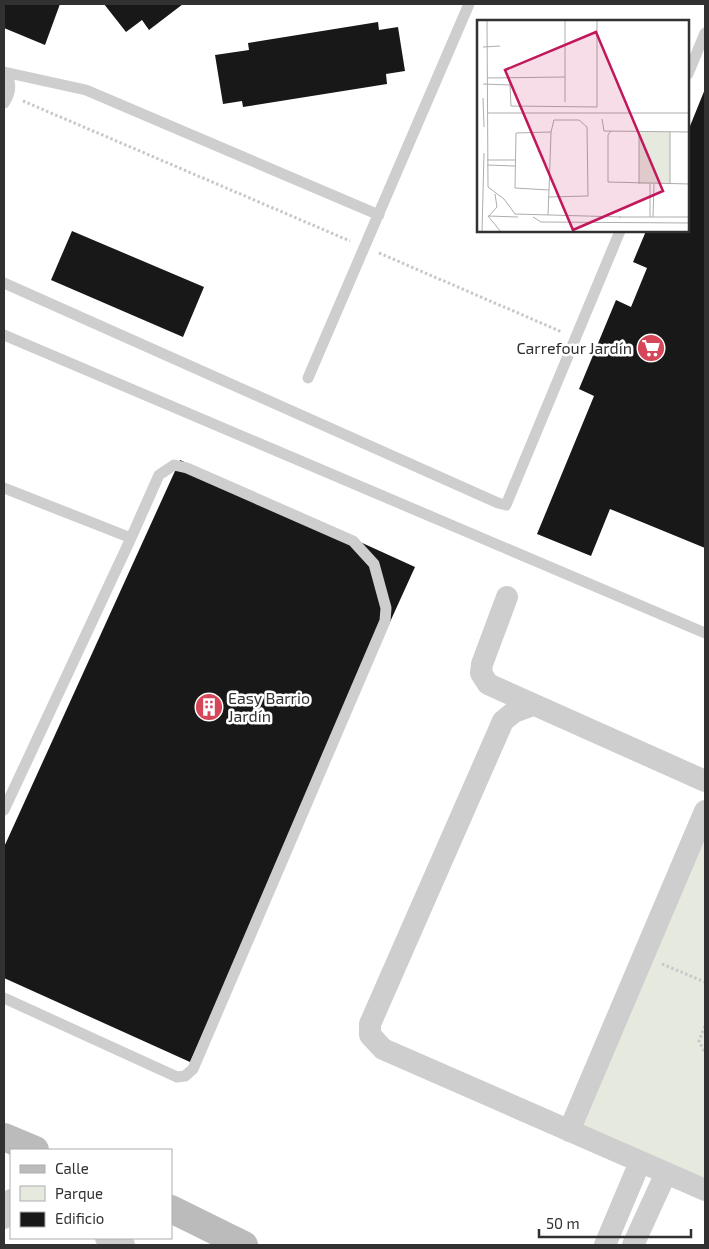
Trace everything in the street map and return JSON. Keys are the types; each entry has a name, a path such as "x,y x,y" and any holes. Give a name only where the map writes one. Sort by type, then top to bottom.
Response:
{"main road":[{"path":"4,1137 33,1149"},
{"path":"172,1210 244,1245"},
{"path":"172,1230 211,1245"}],"street":[{"path":"507,597 482,664 481,673 488,684 705,781"},
{"path":"533,705 514,712 503,721 370,1024 370,1035 383,1049 705,1190"},
{"path":"569,1131 705,810"},
{"path":"605,1245 640,1162"},
{"path":"634,1245 666,1173"},
{"path":"4,1218 10,1201"},
{"path":"109,1239 124,1245"}],"lane":[{"path":"308,378 469,4"},
{"path":"689,72 705,33"},
{"path":"5,73 86,90 379,215"},
{"path":"5,73 10,88 6,99"},
{"path":"4,283 506,505 620,232"},
{"path":"4,335 705,632"},
{"path":"4,810 159,475 174,465 187,468 352,541 374,564 386,608 385,621 193,1069 184,1076 177,1077 4,998"},
{"path":"4,488 131,538"}],"path":[{"path":"6,99 365,247 575,337"},
{"path":"643,956 705,982"},
{"path":"705,1026 699,1042 705,1053"}],"green space":[{"path":"705,811 705,1190 569,1131"}],"building":[{"path":"4,4 60,4 45,45 4,28"},
{"path":"104,4 183,4 149,30 142,20 126,32"},
{"path":"378,22 379,30 398,27 405,71 386,74 387,84 243,107 242,101 223,104 215,55 249,50 248,43"},
{"name":"Carrefour Jardín","path":"705,89 705,548 610,509 591,556 537,534 594,396 579,389 616,300 631,307 647,268 633,262 646,232 689,232 689,129"},
{"path":"72,231 204,287 183,337 51,280"},
{"name":"Easy Barrio Jardín","path":"180,460 415,567 190,1062 4,978 4,847"}],"place":[{"name":"Carrefour Jardín","path":"651,348"},
{"name":"Easy Barrio Jardín","path":"209,707"}]}
